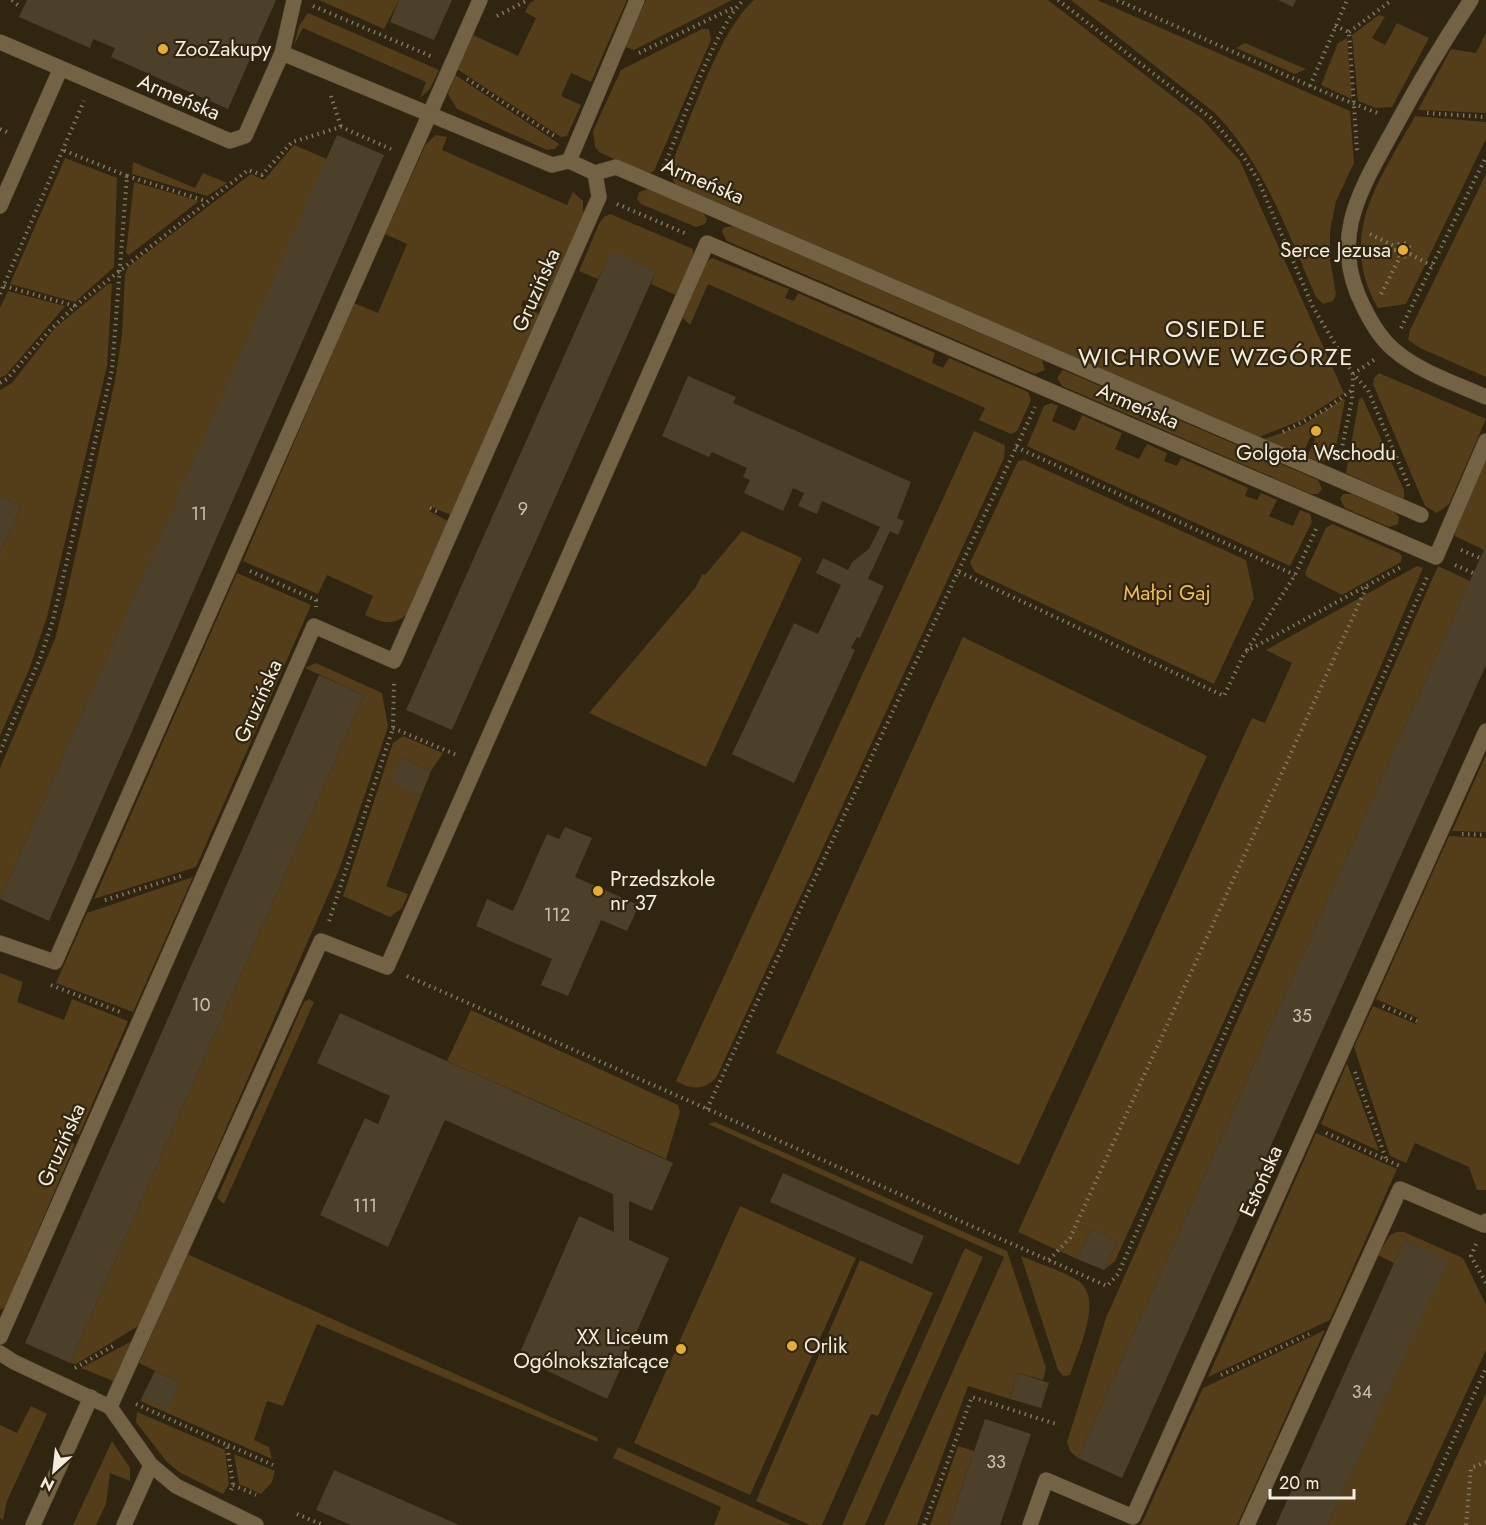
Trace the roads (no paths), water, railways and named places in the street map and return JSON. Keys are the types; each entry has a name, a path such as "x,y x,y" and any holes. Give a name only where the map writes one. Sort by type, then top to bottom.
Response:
{"street":[{"name":"Armeńska","path":"0,42 60,70 230,141 245,136 282,53 294,0"},
{"path":"0,943 55,962 480,0"},
{"path":"282,53 552,165 572,155 637,0"},
{"path":"1471,0 1434,55 1360,190 1350,224 1347,248 1351,279 1370,318 1391,348 1410,362 1486,397"},
{"path":"0,206 60,70"},
{"path":"572,155 595,173"},
{"name":"Armeńska","path":"595,173 616,167 1420,515"},
{"name":"Gruzińska","path":"0,1337 314,626 394,661 600,197 595,173"},
{"name":"Armeńska","path":"110,1407 321,941 387,967 707,243 1436,556 1486,441"},
{"name":"Estońska","path":"1030,1525 1046,1480 1133,1517 1486,731"},
{"path":"1247,1525 1400,1189 1485,1223"},
{"path":"0,1353 14,1362 110,1407 151,1465 176,1486 256,1525"},
{"path":"33,1525 91,1397"},
{"path":"124,1525 151,1465"}],"place":[{"name":"ZooZakupy","path":"163,49"},
{"name":"Serce Jezusa","path":"1403,250"},
{"name":"Golgota Wschodu","path":"1316,431"},
{"name":"Przedszkole nr 37","path":"598,891"},
{"name":"Orlik","path":"792,1346"},
{"name":"XX Liceum Ogólnokształcące","path":"681,1349"}],"district":[{"name":"OSIEDLE WICHROWE WZGÓRZE","path":"1216,343"}],"park label":[{"name":"Małpi Gaj","path":"1167,593"}]}
